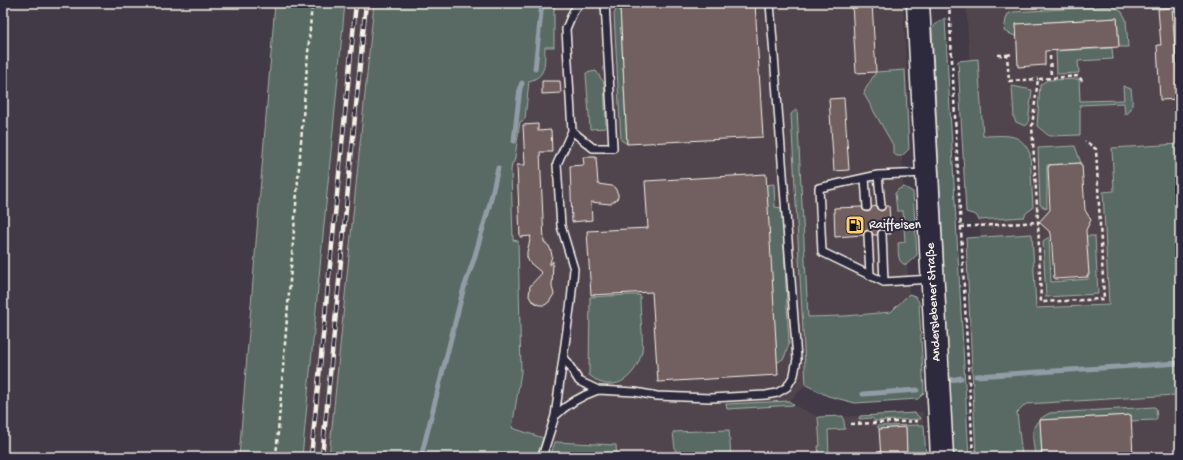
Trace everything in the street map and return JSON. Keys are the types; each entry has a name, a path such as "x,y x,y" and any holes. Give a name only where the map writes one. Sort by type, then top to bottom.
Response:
{"main road":[{"name":"Anderslebener Straße","path":"918,3 942,457"}],"lane":[{"path":"542,457 555,416 564,357 574,269 561,226 557,164 572,131 566,29 573,12 580,3"},
{"path":"572,131 593,148 613,148 605,3"},
{"path":"564,357 579,381 598,390 635,392 657,396 711,398 766,395 777,393 787,387 794,375 797,359 770,3"},
{"path":"927,173 878,175 818,188 822,252 884,282 933,279"},
{"path":"878,175 881,206"},
{"path":"865,178 867,207"},
{"path":"882,234 884,282"},
{"path":"868,235 870,275"},
{"path":"555,416 564,407 577,398 598,390"}],"path":[{"path":"276,457 312,3"},
{"path":"949,3 973,457"},
{"path":"1007,54 1009,81 1079,76 1082,81"},
{"path":"998,55 1012,54"},
{"path":"1050,56 1051,77"},
{"path":"1038,79 1032,126 1038,222 1040,302 1104,299 1096,149 1085,141"},
{"path":"960,227 1038,222"},
{"path":"851,424 927,421"}],"shaded area":[{"path":"345,3 374,3 329,457 302,457"},
{"path":"554,3 903,3 910,141 909,149 902,156 909,294 891,312 845,316 802,317 806,385 789,401 818,417 923,412 926,457 731,457 729,430 673,432 676,457 617,457 616,445 555,442 512,428 521,372 517,241 513,240 511,170 515,157 520,122 525,119 529,81 544,71 545,47 554,47"},
{"path":"966,3 1180,3 1180,311 986,324"},
{"path":"1180,378 1180,457 976,457 973,388"}],"green space":[{"path":"275,3 345,3 302,457 239,457"},
{"path":"374,3 554,3 554,47 545,47 544,68 539,76 529,81 525,119 520,122 515,157 511,170 513,240 518,241 521,372 512,428 543,438 537,457 329,457"},
{"path":"1152,3 1180,3 1180,99 1172,8 1144,8"},
{"path":"1113,6 1122,12 1126,19 1128,47 1119,47 1117,18 1016,24 1017,37 1004,31 1008,14 1013,12"},
{"path":"620,7 627,144 621,140 614,14 617,8"},
{"path":"945,18 969,457 953,457 932,29 936,24"},
{"path":"1112,48 1113,59 1078,61 1079,73 1057,74 1056,51"},
{"path":"978,59 983,136 1011,136 1017,138 1022,141 1030,154 1033,208 1026,213 1024,217 979,220 976,215 966,212 958,61"},
{"path":"905,70 909,149 902,156 897,156 893,153 893,145 864,94 876,72"},
{"path":"596,71 604,83 606,128 590,129 586,73"},
{"path":"1079,79 1080,101 1124,100 1123,86 1131,89 1132,107 1125,115 1124,103 1080,105 1080,135 1049,136 1037,126 1040,85 1047,80"},
{"path":"1012,86 1032,90 1028,124 1025,126 1016,122 1014,118"},
{"path":"797,109 808,317 845,316 891,312 909,294 915,296 919,302 924,393 918,399 855,403 828,396 806,385 791,114"},
{"path":"1180,144 1180,400 1175,395 1026,404 1017,413 1022,457 976,457 966,238 1032,234 1036,308 1109,305 1103,192 1114,191 1112,148"},
{"path":"1075,146 1081,163 1047,165 1047,209 1040,205 1038,148"},
{"path":"774,184 775,207 782,208 789,344 784,358 777,363 766,185"},
{"path":"904,187 913,192 917,255 906,265 899,259 898,243 905,242 903,211 897,211 895,193"},
{"path":"1086,236 1095,236 1098,294 1046,297 1043,241 1049,237 1051,282 1088,279"},
{"path":"640,295 642,351 640,358 633,372 622,381 615,384 599,382 589,375 590,297"},
{"path":"789,401 794,405 727,409 726,404"},
{"path":"1156,408 1157,418 1155,420 1131,421 1131,415 1040,420 1042,457 1035,457 1033,431 1038,421 1050,413"},
{"path":"915,413 921,419 875,421 872,418 859,419 860,416"},
{"path":"843,416 845,429 828,430 829,457 819,457 818,446 820,446 818,417"},
{"path":"924,425 926,457 907,457 906,427 879,429 877,426"},
{"path":"729,430 731,457 676,457 673,432"},
{"path":"555,442 616,445 617,457 550,457"}],"building":[{"path":"696,3 755,3 763,137 627,144 620,7"},
{"path":"852,3 872,3 876,72 856,73"},
{"path":"1172,8 1179,99 1160,100 1157,45 1161,45 1158,9"},
{"path":"1117,18 1119,47 1045,51 1045,65 1018,67 1016,24"},
{"path":"542,81 560,81 561,93 542,94"},
{"path":"844,98 849,170 834,171 829,99"},
{"path":"538,124 538,131 551,130 552,152 540,152 544,242 549,246 551,251 552,256 549,266 553,261 552,287 554,294 545,305 539,305 531,300 529,296 530,286 542,273 529,262 527,257 531,236 520,237 517,165 525,165 523,125"},
{"path":"583,157 596,157 598,184 612,186 615,188 618,197 610,204 591,202 592,220 572,222 570,166 584,165"},
{"path":"1080,163 1082,165 1085,210 1091,220 1086,230 1089,275 1087,275 1087,277 1056,279 1054,278 1051,233 1039,222 1050,210 1048,167 1049,165"},
{"path":"766,174 778,375 658,382 652,292 591,295 587,231 648,228 645,181"},
{"path":"876,206 877,209 881,211 884,210 886,206 889,206 891,234 887,234 885,230 881,229 878,231 877,235 873,235 872,232 868,230 865,231 863,235 835,237 834,208 862,207 863,210 867,212 870,211 872,207"},
{"path":"1131,415 1133,457 1042,457 1040,420"},
{"path":"906,427 907,457 881,457 879,429"}],"waterway":[{"path":"535,69 542,3"},
{"path":"514,141 520,88 522,83"},
{"path":"421,457 463,291 489,207 498,168"},
{"path":"976,376 1180,363"},
{"path":"951,380 961,378"},
{"path":"863,394 917,390"}],"railway":[{"path":"311,457 356,3"},
{"path":"322,457 366,3"}],"place":[{"name":"Raiffeisen","path":"855,225"}]}
